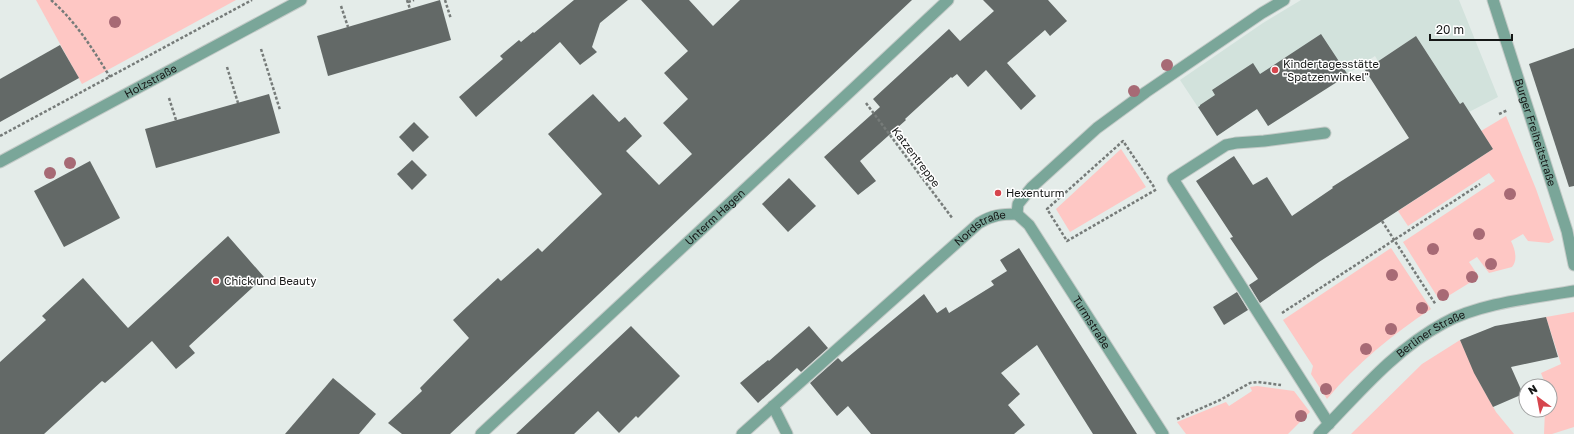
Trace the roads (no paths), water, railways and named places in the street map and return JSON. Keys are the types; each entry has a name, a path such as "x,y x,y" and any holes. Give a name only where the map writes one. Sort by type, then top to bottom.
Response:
{"street":[{"name":"Holzstraße","path":"0,162 301,0"},
{"name":"Unterm Hagen","path":"482,434 948,0"},
{"name":"Nordstraße","path":"742,434 965,235 988,218 1000,214 1017,214 1018,204 1032,188 1097,128 1146,92 1284,0"},
{"name":"Burger Freiheitstraße","path":"1493,0 1567,231 1574,265"},
{"path":"1325,133 1264,142 1236,142 1226,145 1173,179 1329,424"},
{"name":"Turmstraße","path":"1017,214 1028,225 1161,431"},
{"name":"Berliner Straße","path":"1320,434 1399,353 1445,322 1461,315 1500,303 1574,291"},
{"path":"773,406 788,434"}],"place":[{"name":"Kindertagesstätte \"Spatzenwinkel\"","path":"1275,70"},
{"name":"Hexenturm","path":"998,193"},
{"name":"Chick und Beauty","path":"216,281"}]}
